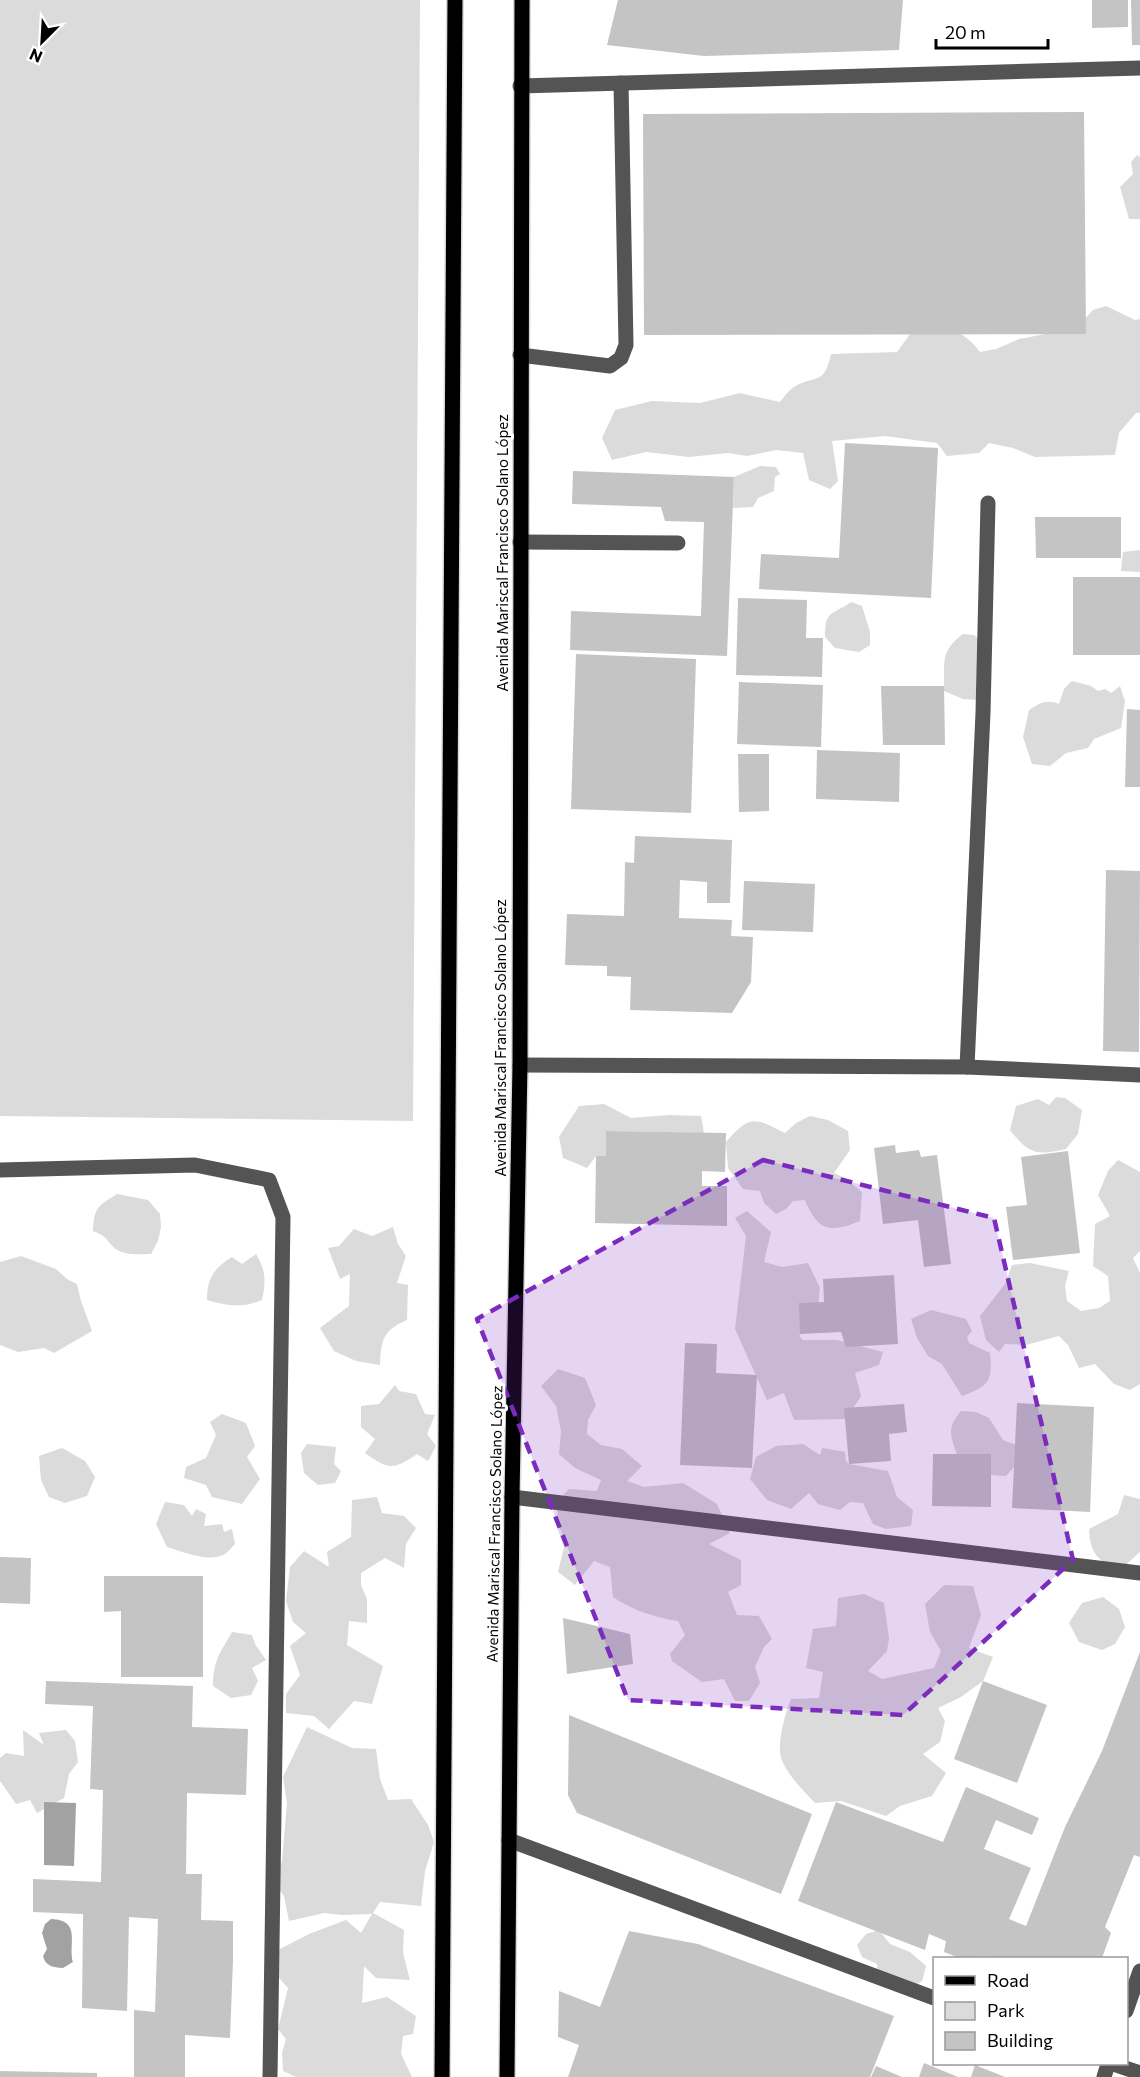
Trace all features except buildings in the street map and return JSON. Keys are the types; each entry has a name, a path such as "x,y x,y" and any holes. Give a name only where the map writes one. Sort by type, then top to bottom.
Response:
{"main road":[{"path":"442,2077 455,0"},
{"name":"Avenida Mariscal Francisco Solano López","path":"507,2077 512,1497 519,1065 522,0"}],"street":[{"path":"520,86 1140,68"},
{"path":"520,355 610,366 621,357 626,345 621,83"},
{"path":"967,1067 983,713 988,503"},
{"path":"520,542 678,543"},
{"path":"519,1065 967,1067 1140,1075"},
{"path":"0,1170 195,1165 269,1180 280,1208 282,1217 270,2077"},
{"path":"512,1497 1140,1573"},
{"path":"509,1840 933,1998"},
{"path":"1128,2005 1140,1971"},
{"path":"1114,2065 1140,2073"}],"highlighted area":[{"path":"763,1160 994,1218 1073,1560 903,1715 628,1700 477,1319"}],"green space":[{"path":"0,0 420,0 413,1121 0,1116"},
{"path":"1137,155 1140,157 1140,219 1129,219 1120,187 1133,174 1131,162"},
{"path":"1106,306 1135,320 1140,319 1140,413 1136,413 1119,433 1115,455 1035,457 1013,448 989,443 979,453 947,456 937,443 885,436 832,441 838,481 830,489 809,480 803,453 776,450 747,456 728,453 689,457 646,452 612,460 602,438 615,410 652,401 700,403 740,393 780,402 794,387 822,376 831,354 897,352 921,319 961,334 980,352 1081,323 1093,310"},
{"path":"760,466 776,467 780,474 775,477 774,491 758,498 753,507 733,508 734,477"},
{"path":"1140,550 1140,572 1121,571 1123,552"},
{"path":"851,602 862,606 870,632 870,645 859,652 835,648 825,637 826,622 830,615"},
{"path":"963,634 974,635 990,649 977,700 963,699 944,691 944,665 947,653 955,640"},
{"path":"1072,681 1091,686 1098,691 1105,689 1111,693 1120,686 1125,701 1121,728 1094,739 1088,748 1066,753 1050,766 1032,764 1023,737 1029,710 1043,702 1059,704 1064,689"},
{"path":"1056,1097 1065,1098 1082,1110 1078,1134 1066,1149 1047,1152 1034,1151 1023,1144 1010,1130 1016,1106 1038,1099 1049,1105"},
{"path":"604,1104 631,1118 669,1115 701,1116 704,1133 607,1131 606,1156 596,1156 587,1168 563,1158 559,1137 579,1106"},
{"path":"810,1116 828,1120 848,1131 850,1150 834,1173 845,1178 862,1192 860,1221 841,1227 826,1227 815,1218 805,1200 793,1201 786,1209 776,1214 764,1203 760,1191 743,1189 728,1168 726,1142 747,1123 759,1122 785,1133 796,1123"},
{"path":"1118,1160 1140,1172 1140,1251 1133,1258 1140,1273 1140,1384 1130,1390 1114,1384 1095,1364 1079,1368 1068,1345 1059,1336 1026,1345 1005,1344 999,1352 986,1340 980,1316 1005,1284 1012,1265 1030,1263 1069,1271 1065,1286 1067,1301 1081,1311 1099,1308 1110,1301 1108,1276 1093,1266 1095,1224 1110,1216 1098,1195 1108,1171"},
{"path":"117,1194 148,1200 160,1214 161,1227 158,1241 151,1254 124,1253 93,1231 94,1217 98,1208"},
{"path":"747,1211 771,1232 764,1262 782,1267 808,1263 820,1288 817,1314 799,1336 803,1340 837,1340 883,1352 879,1365 855,1373 861,1396 846,1419 794,1420 784,1393 767,1400 735,1329 746,1236 735,1218"},
{"path":"393,1227 398,1244 406,1256 397,1283 408,1285 407,1320 393,1328 385,1337 381,1349 380,1365 356,1361 334,1351 320,1328 349,1306 350,1274 340,1279 328,1248 339,1246 354,1229 372,1236"},
{"path":"256,1254 262,1265 264,1276 262,1300 234,1305 207,1300 210,1280 220,1265 232,1257 242,1264"},
{"path":"21,1256 56,1269 77,1284 92,1331 54,1353 44,1348 18,1352 0,1345 0,1262"},
{"path":"931,1310 966,1319 972,1331 967,1337 969,1343 990,1353 990,1376 978,1389 962,1396 942,1364 928,1356 917,1338 911,1319"},
{"path":"558,1369 585,1378 596,1405 588,1420 587,1434 601,1445 622,1449 642,1466 627,1481 644,1487 683,1483 717,1504 730,1533 709,1544 741,1560 741,1585 728,1592 737,1615 759,1616 772,1639 764,1647 755,1667 760,1683 749,1701 735,1701 724,1679 702,1682 672,1661 670,1654 685,1635 678,1621 644,1613 613,1597 610,1567 594,1561 575,1585 558,1572 564,1547 558,1530 557,1501 569,1489 597,1491 601,1480 575,1468 559,1454 561,1431 556,1406 541,1386"},
{"path":"395,1385 399,1391 416,1394 425,1414 435,1415 427,1434 436,1446 428,1461 417,1454 402,1463 390,1466 365,1453 375,1439 361,1427 361,1406 379,1404"},
{"path":"961,1411 976,1412 989,1418 1003,1440 1016,1445 1014,1467 1006,1476 991,1475 991,1454 957,1454 951,1431 953,1422"},
{"path":"222,1414 246,1423 255,1446 247,1457 260,1479 242,1504 212,1497 206,1485 184,1478 186,1467 206,1458 216,1435 210,1422"},
{"path":"307,1444 336,1447 334,1464 341,1471 335,1483 318,1485 304,1473 301,1453"},
{"path":"803,1444 820,1455 822,1448 845,1452 846,1461 849,1464 888,1471 897,1497 913,1510 911,1526 886,1529 873,1524 863,1503 850,1502 840,1510 818,1504 809,1493 791,1509 767,1500 750,1479 756,1457 776,1446"},
{"path":"62,1448 85,1461 95,1477 87,1496 65,1503 49,1497 41,1480 39,1456"},
{"path":"1124,1495 1140,1499 1140,1552 1120,1570 1106,1564 1097,1556 1091,1544 1089,1529 1118,1514"},
{"path":"377,1497 382,1513 404,1516 416,1528 406,1544 404,1568 385,1558 361,1573 361,1585 367,1599 367,1623 349,1621 347,1645 383,1666 372,1704 354,1701 329,1729 314,1716 286,1713 286,1694 300,1675 290,1646 306,1633 293,1622 286,1601 290,1567 304,1551 329,1567 327,1552 351,1537 352,1500"},
{"path":"165,1502 184,1505 192,1516 196,1509 206,1514 204,1526 222,1524 224,1532 232,1529 235,1544 225,1554 211,1557 196,1556 167,1547 156,1524"},
{"path":"944,1585 973,1586 981,1615 969,1648 993,1657 983,1681 961,1697 938,1708 945,1721 940,1742 923,1754 946,1773 932,1796 900,1806 886,1816 841,1801 815,1803 787,1770 780,1752 782,1728 791,1699 819,1698 823,1672 806,1668 813,1629 836,1626 838,1598 864,1594 884,1603 889,1638 887,1651 868,1671 882,1679 934,1668 941,1651 930,1632 925,1604"},
{"path":"1103,1597 1119,1609 1125,1627 1115,1644 1102,1650 1079,1642 1069,1623 1082,1603"},
{"path":"232,1632 252,1635 266,1660 252,1668 258,1681 251,1695 231,1698 213,1686 213,1677 216,1663"},
{"path":"307,1727 352,1748 376,1749 380,1779 388,1800 411,1799 428,1825 434,1842 425,1871 421,1906 380,1902 373,1913 404,1930 403,1953 410,1980 376,1978 364,1966 362,2003 387,1997 416,2016 413,2034 403,2036 401,2054 412,2077 296,2077 283,2071 282,2053 286,2039 278,2029 288,1988 271,1969 280,1949 309,1934 346,1920 361,1933 372,1914 324,1913 289,1921 284,1896 273,1881 282,1861 287,1803 283,1777"},
{"path":"23,1730 44,1745 39,1733 66,1730 75,1741 78,1762 69,1774 64,1798 37,1813 30,1800 16,1804 0,1781 0,1758 6,1753 24,1756"},
{"path":"879,1930 890,1944 910,1952 926,1966 922,1981 909,1989 878,1977 877,1964 862,1957 857,1945 866,1934"}],"shaded area":[{"path":"44,1802 76,1803 74,1866 44,1865"},
{"path":"51,1919 61,1920 67,1924 72,1934 73,1962 63,1968 48,1964 43,1956 47,1949 42,1933 45,1924"}]}
